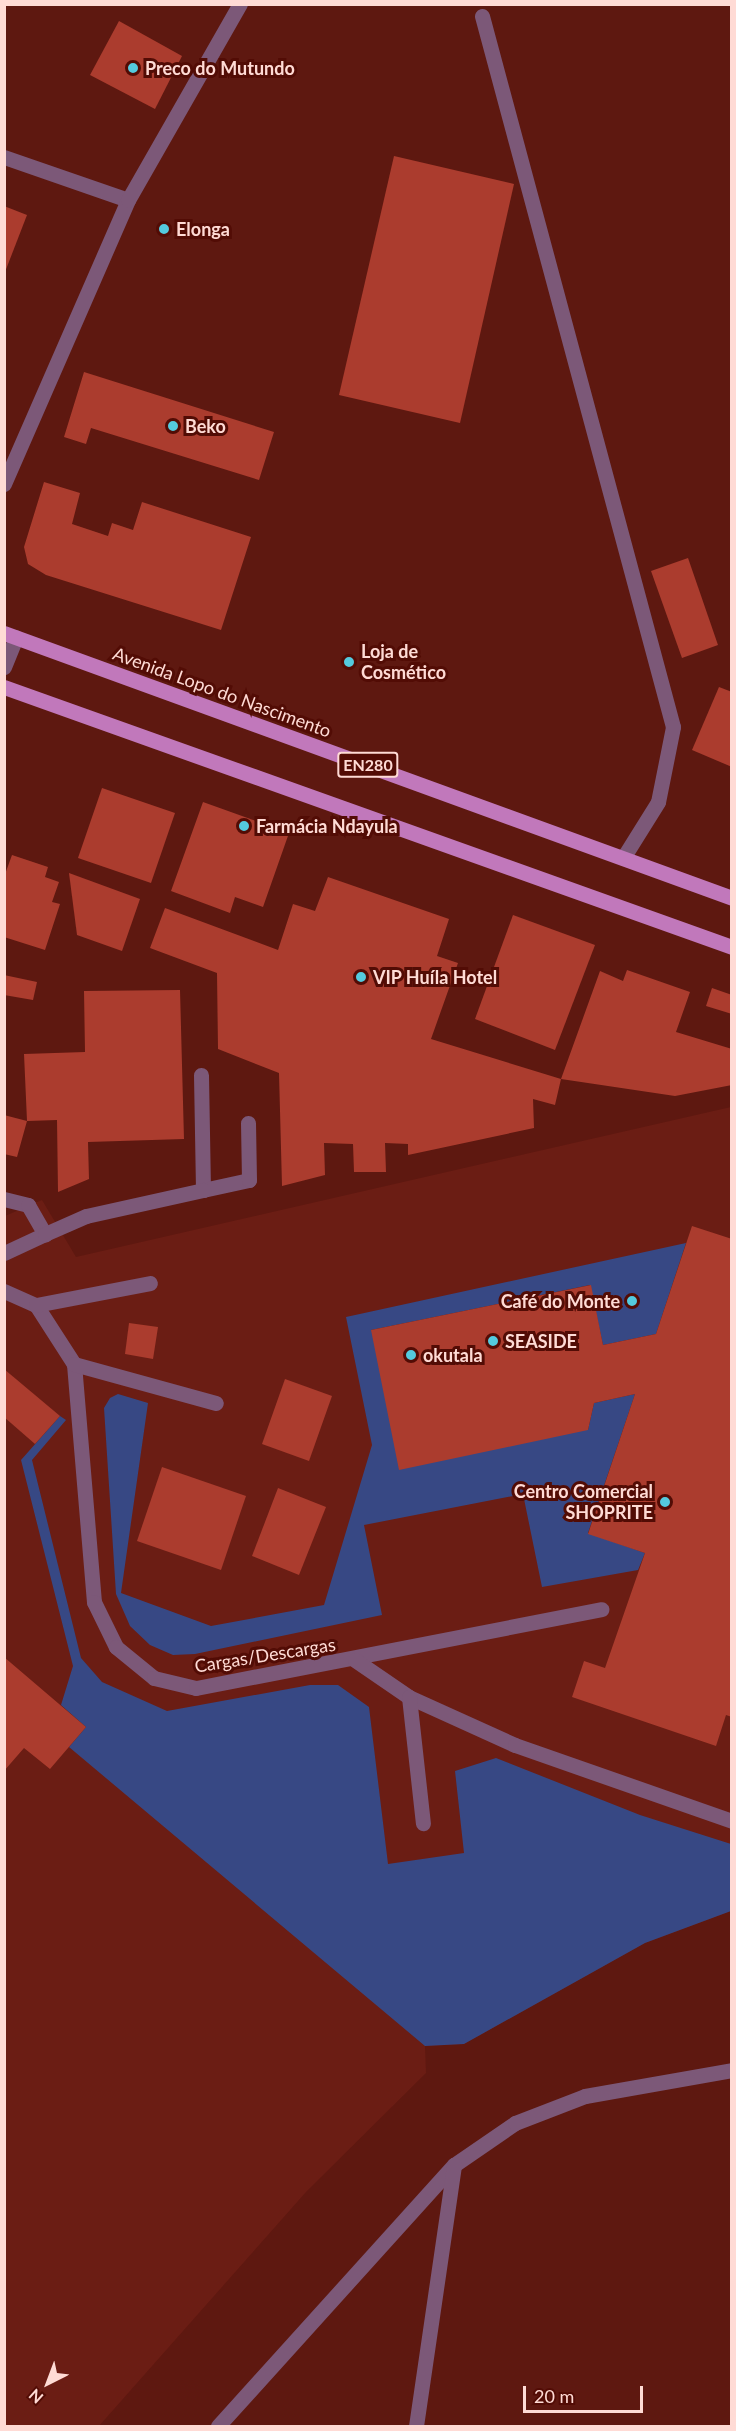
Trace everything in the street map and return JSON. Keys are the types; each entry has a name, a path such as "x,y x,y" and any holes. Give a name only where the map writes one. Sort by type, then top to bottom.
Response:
{"main road":[{"name":"Avenida Lopo do Nascimento","path":"10,635 732,898"},
{"name":"EN280","path":"4,687 732,947"}],"street":[{"path":"4,484 128,200 240,4"},
{"path":"482,16 673,727 658,802 623,858"},
{"path":"4,156 128,200"},
{"path":"4,667 10,635"},
{"path":"201,1075 202,1190"},
{"path":"4,1253 86,1216 249,1180 248,1123"},
{"path":"4,1199 28,1205 45,1234"},
{"path":"36,1305 150,1283"},
{"path":"4,1291 36,1305 74,1364 216,1403"},
{"name":"Cargas/Descargas","path":"74,1364 94,1602 116,1647 154,1678 196,1688 355,1660 601,1609"},
{"name":"Cargas/Descargas","path":"355,1660 409,1697 515,1745 732,1821"},
{"path":"409,1697 423,1824"},
{"path":"218,2427 454,2165 515,2123 585,2096 732,2070"},
{"path":"416,2427 454,2165"}],"shaded area":[{"path":"731,1107 731,1911 645,1943 464,2044 425,2046 426,2073 306,2192 99,2426 5,2426 5,1216 42,1200 76,1257"},
{"path":"686,1243 656,1334 603,1345 590,1285 371,1330 588,1430 594,1403 635,1394 588,1533 645,1553 638,1570 542,1587 523,1494 364,1525 382,1615 195,1654 173,1655 150,1645 130,1626 116,1594 104,1408 110,1398 118,1394 148,1403 121,1593 211,1626 324,1605 372,1445 346,1317"},
{"path":"60,1416 66,1420 32,1460 81,1658 102,1682 167,1711 310,1685 338,1685 369,1707 388,1864 464,1853 455,1771 496,1758 640,1815 731,1844 731,1911 645,1943 464,2044 425,2046 69,1747 86,1727 61,1705 73,1666 21,1460"}],"building":[{"path":"119,21 182,56 155,109 90,75"},
{"path":"394,156 514,184 460,423 339,395"},
{"path":"4,206 27,215 5,272 4,272"},
{"path":"84,372 274,432 259,480 91,428 86,444 64,437"},
{"path":"44,482 80,493 72,524 108,536 112,523 133,530 142,502 251,537 221,630 46,575 28,564 24,547"},
{"path":"688,558 718,645 682,658 651,571"},
{"path":"719,687 732,692 732,767 692,750"},
{"path":"102,788 175,813 151,883 78,858"},
{"path":"203,802 289,833 263,907 235,897 230,913 171,891"},
{"path":"12,855 48,867 45,877 59,882 52,902 60,904 45,950 4,937 4,877"},
{"path":"69,873 140,899 122,951 77,935"},
{"path":"328,877 449,919 437,956 458,963 431,1039 561,1079 555,1105 533,1099 534,1128 408,1155 408,1144 385,1143 386,1172 354,1172 353,1144 324,1143 325,1175 282,1186 279,1073 218,1049 217,973 150,948 165,908 278,950 293,904 315,911"},
{"path":"513,915 595,945 555,1050 475,1019"},
{"path":"627,970 690,992 676,1032 732,1049 732,1085 675,1096 561,1079 600,971 623,981"},
{"path":"4,975 37,982 33,1000 4,995"},
{"path":"712,988 732,995 732,1014 706,1006"},
{"path":"180,990 184,1139 88,1142 89,1179 58,1192 57,1120 27,1121 24,1054 85,1052 84,991"},
{"path":"4,1115 27,1121 17,1157 4,1154"},
{"name":"Centro Comercial SHOPRITE","path":"692,1226 732,1239 732,1717 726,1715 716,1746 572,1697 584,1661 605,1668 645,1553 588,1534 635,1394 594,1403 588,1430 399,1470 371,1330 591,1285 603,1345 656,1334"},
{"path":"129,1323 158,1327 153,1359 125,1354"},
{"path":"4,1369 60,1416 35,1444 4,1417"},
{"path":"285,1379 332,1396 309,1461 262,1444"},
{"path":"162,1467 246,1496 221,1570 137,1541"},
{"path":"278,1488 326,1507 299,1575 252,1556"},
{"path":"4,1657 86,1727 50,1769 24,1748 4,1771"}],"place":[{"name":"Preco do Mutundo","path":"133,68"},
{"name":"Elonga","path":"164,229"},
{"name":"Beko","path":"173,426"},
{"name":"Loja de Cosmético","path":"349,662"},
{"name":"Farmácia Ndayula","path":"244,826"},
{"name":"VIP Huíla Hotel","path":"361,977"},
{"name":"Café do Monte","path":"632,1301"},
{"name":"SEASIDE","path":"493,1341"},
{"name":"okutala","path":"411,1355"},
{"name":"Centro Comercial SHOPRITE","path":"665,1502"}]}
